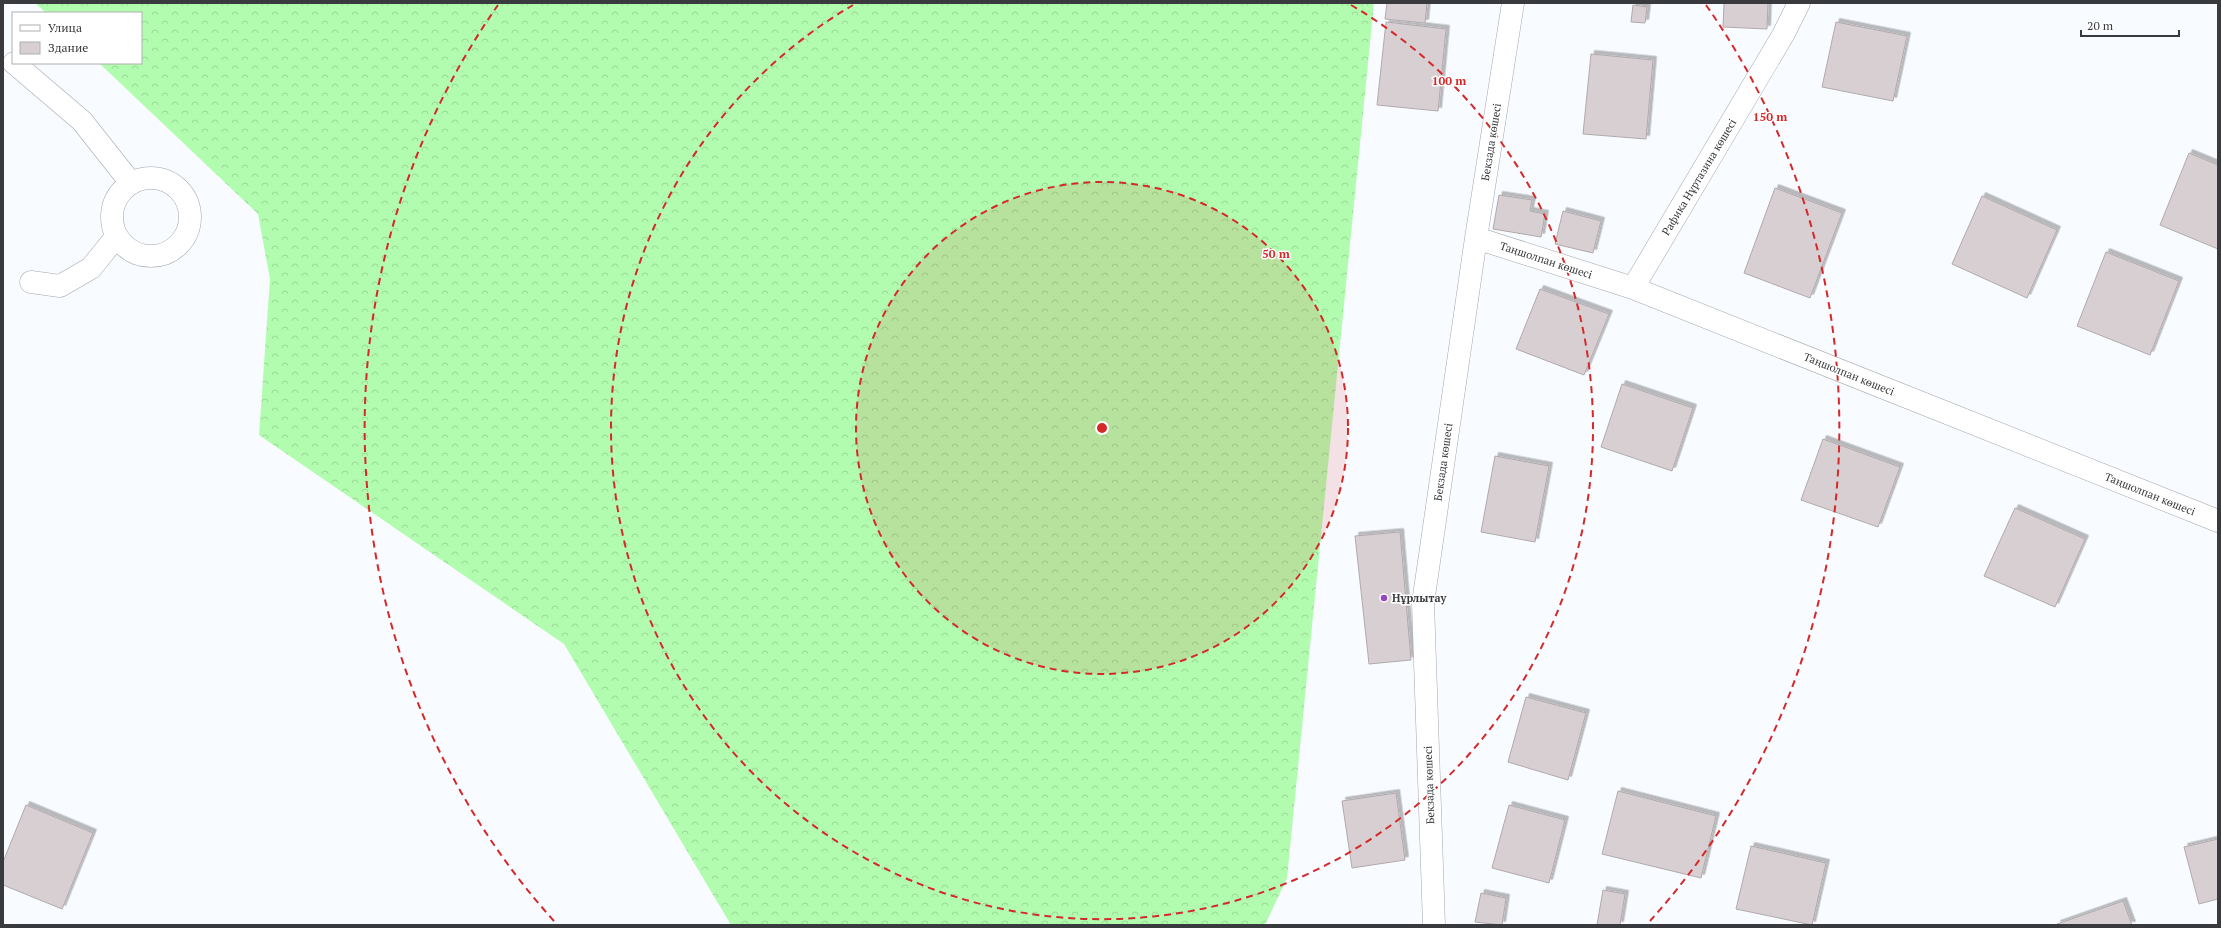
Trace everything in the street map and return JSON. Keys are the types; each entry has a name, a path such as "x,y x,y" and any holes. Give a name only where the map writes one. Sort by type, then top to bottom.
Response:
{"street":[{"name":"Бекзада көшесі","path":"1434,925 1423,603 1476,238 1513,3"},
{"name":"Рафика Нұртазина көшесі","path":"1633,288 1783,35 1799,3"},
{"path":"3,54 12,62"},
{"path":"14,64 82,121 131,182"},
{"path":"152,177 172,183 186,198 191,218 186,238 171,253 151,258 130,252 116,237 111,217 117,197 131,182 152,177"},
{"path":"31,282 60,286 91,268 116,237"},
{"name":"Таңшолпан көшесі","path":"1476,238 1633,288 2218,521"}],"green space":[{"path":"35,3 1374,3 1287,878 1265,925 731,925 564,644 259,435 270,279 258,214 100,64 142,64 142,12 45,12"}],"building":[{"path":"1387,3 1427,3 1425,23 1385,19"},
{"path":"1724,3 1768,3 1767,29 1723,27"},
{"path":"1633,5 1647,7 1645,23 1631,22"},
{"path":"1386,22 1446,29 1438,111 1377,105"},
{"path":"1836,22 1907,36 1893,101 1822,87"},
{"path":"1591,54 1653,60 1646,139 1583,134"},
{"path":"2189,153 2218,165 2218,249 2160,225"},
{"path":"1775,188 1842,213 1810,298 1744,273"},
{"path":"1499,195 1532,200 1530,211 1545,214 1541,237 1493,229"},
{"path":"1982,196 2057,230 2027,298 1952,264"},
{"path":"1563,211 1601,221 1593,253 1555,244"},
{"path":"2106,252 2179,281 2150,355 2077,326"},
{"path":"1540,289 1609,314 1584,375 1516,349"},
{"path":"1622,384 1693,408 1672,471 1601,447"},
{"path":"1823,439 1900,467 1878,527 1801,500"},
{"path":"1495,456 1549,466 1535,542 1481,532"},
{"path":"2015,508 2085,539 2055,607 1984,576"},
{"name":"Нұрлытау","path":"1400,532 1411,660 1369,664 1355,536"},
{"path":"1526,697 1586,713 1568,780 1508,762"},
{"path":"1618,791 1716,816 1701,878 1602,854"},
{"path":"1396,793 1405,860 1352,868 1342,801"},
{"path":"26,805 93,833 62,909 3,885 3,862"},
{"path":"1509,805 1565,820 1549,883 1492,868"},
{"path":"2218,839 2218,899 2199,904 2184,847"},
{"path":"1751,846 1826,863 1812,925 1736,909"},
{"path":"1603,890 1625,894 1620,925 1597,925"},
{"path":"1481,893 1506,898 1502,925 1475,922"},
{"path":"2123,901 2132,925 2057,925 2057,924"}],"place":[{"name":"Нұрлытау","path":"1384,598"}]}
